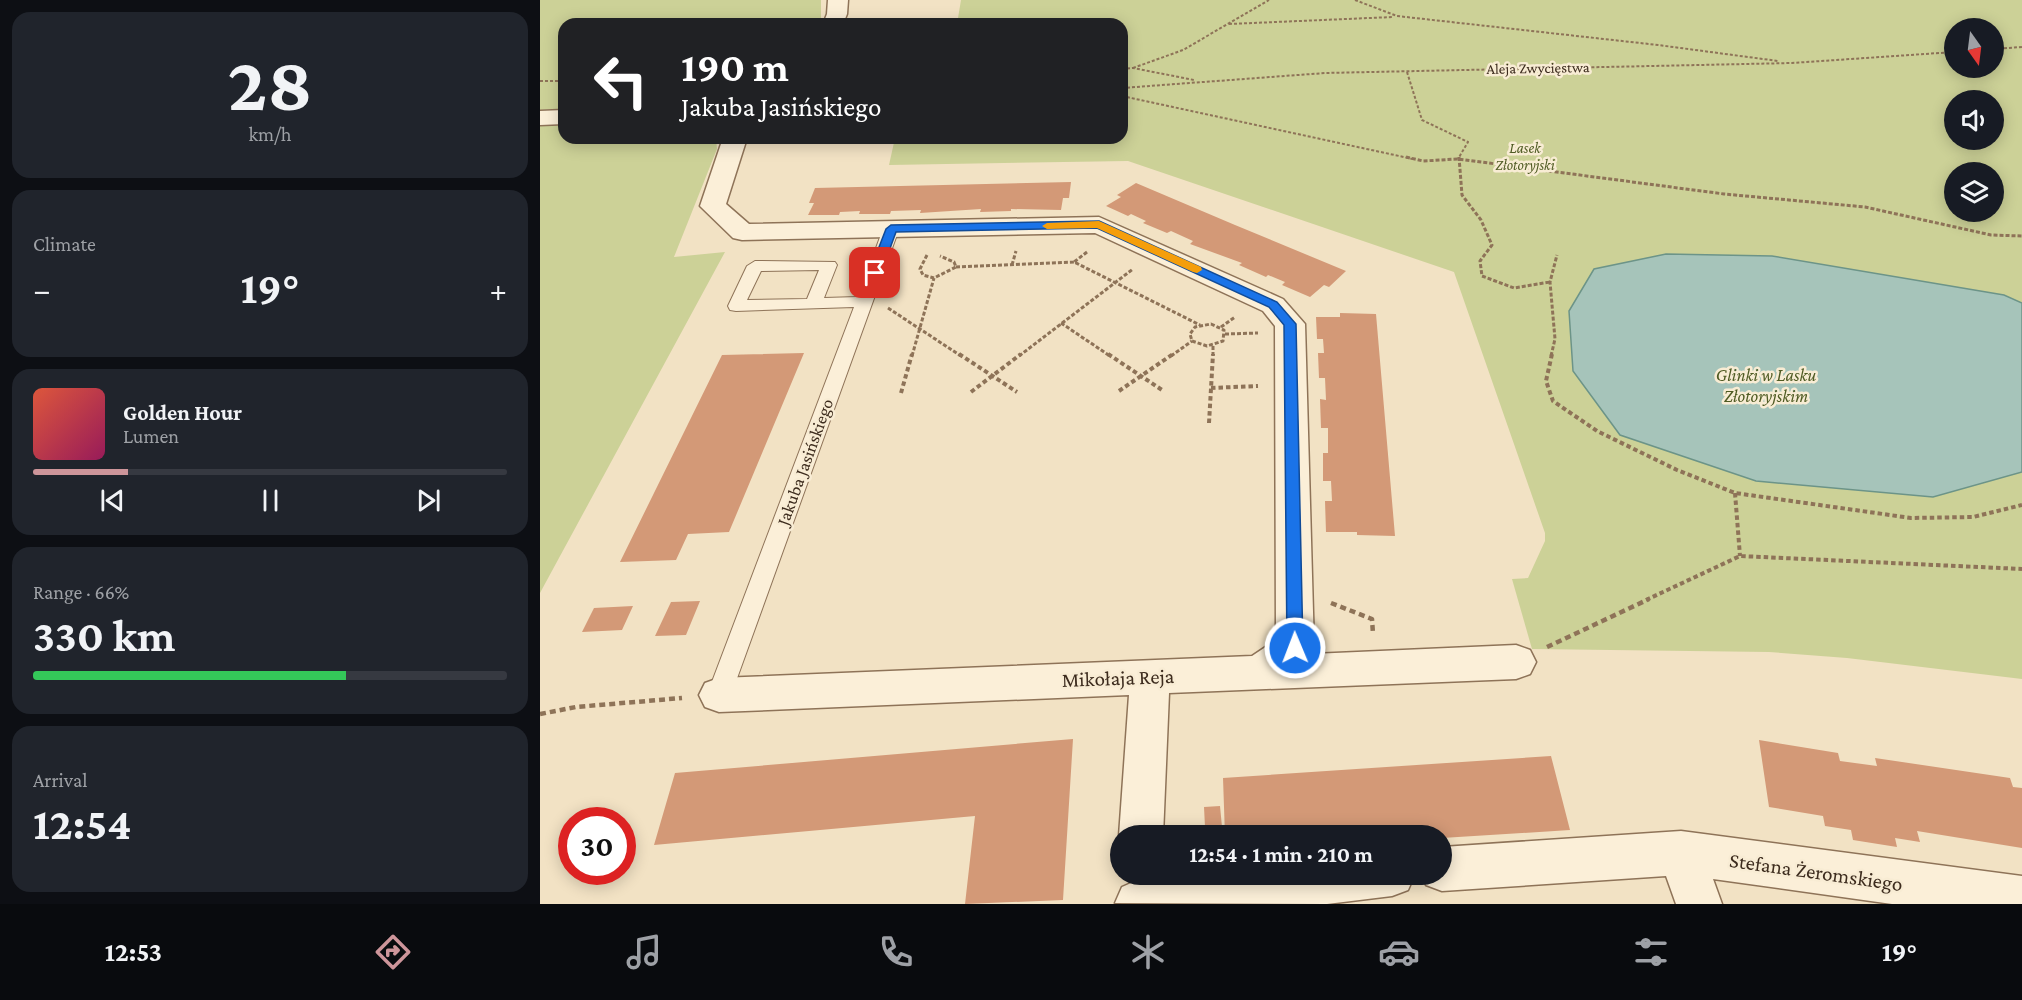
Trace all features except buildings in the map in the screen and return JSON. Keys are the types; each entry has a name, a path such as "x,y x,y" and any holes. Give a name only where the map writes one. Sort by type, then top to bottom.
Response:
{"street":[{"path":"835,18 838,0"},
{"path":"540,118 558,117"},
{"path":"733,144 713,206 741,232 1099,225 1273,304 1290,324 1295,648 1259,673"},
{"name":"Mikołaja Reja","path":"719,695 1516,662"},
{"path":"1142,825 1150,676"},
{"path":"1682,853 1699,904"},
{"name":"Stefana Żeromskiego","path":"1452,868 1682,853 2022,899"},
{"path":"1138,894 1252,885"}],"lane":[{"name":"Jakuba Jasińskiego","path":"719,695 866,299 902,229"},
{"path":"813,304 829,265 755,266 736,306 813,304 866,299"}],"path":[{"path":"1128,68 1183,50 1269,0"},
{"path":"1355,0 1397,16"},
{"path":"1229,24 1397,16 1658,45 1792,63"},
{"path":"2004,48 2022,47"},
{"name":"Aleja Zwycięstwa","path":"1128,88 1325,73 1792,63 1944,53"},
{"path":"1133,68 1200,82"},
{"path":"1407,72 1422,120 1468,142 1458,159 1462,195 1481,220 1492,245 1480,261 1482,276 1490,281 1514,288 1550,282"},
{"path":"540,81 558,81"},
{"path":"1128,97 1423,161 1458,159 1724,194 1865,207 1990,235 2022,236"},
{"path":"902,229 927,255 949,259 957,267"},
{"path":"1074,262 1114,231"},
{"path":"971,392 1158,252"},
{"path":"927,255 920,269 923,274 934,278 957,267 1074,262 1200,325 1211,324 1224,330 1226,334 1223,341 1213,346 1201,346 1192,341 1190,334 1200,325"},
{"path":"1557,255 1550,282 1555,339 1546,381 1553,401 1597,431 1677,470 1735,493 1911,518 1973,517 2022,505"},
{"path":"901,393 934,278"},
{"path":"866,299 919,329 1017,392"},
{"path":"1061,323 1162,390"},
{"path":"1119,391 1192,341"},
{"path":"1209,423 1213,346"},
{"path":"1211,388 1291,386"},
{"path":"1735,493 1740,556"},
{"path":"1516,662 1740,556 2022,569"},
{"path":"1328,602 1372,620 1377,668"},
{"path":"540,714 576,707 719,695"}],"green space":[{"path":"540,0 821,0 821,18 558,18 558,109 540,110"},
{"name":"Glinki w Lasku Złotoryjskim","path":"961,0 2022,0 2022,679 1847,658 1769,652 1532,649 1512,579 1528,578 1545,541 1545,533 1454,272 1128,161 889,165 894,144 1128,144 1128,18 958,18"},
{"path":"558,125 558,144 717,144 717,149 674,257 725,252 540,593 540,126"}],"water":[{"path":"1666,254 1772,256 2004,295 2022,303 2022,472 1933,497 1756,481 1620,435 1573,371 1569,311 1594,269"}],"slow traffic":[{"path":"1047,226 1099,225 1197,270"}],"route":[{"path":"875,273 891,229 1099,225 1273,304 1290,324 1295,648"}],"park label":[{"name":"Lasek Złotoryjski","path":"1525,156"}]}
